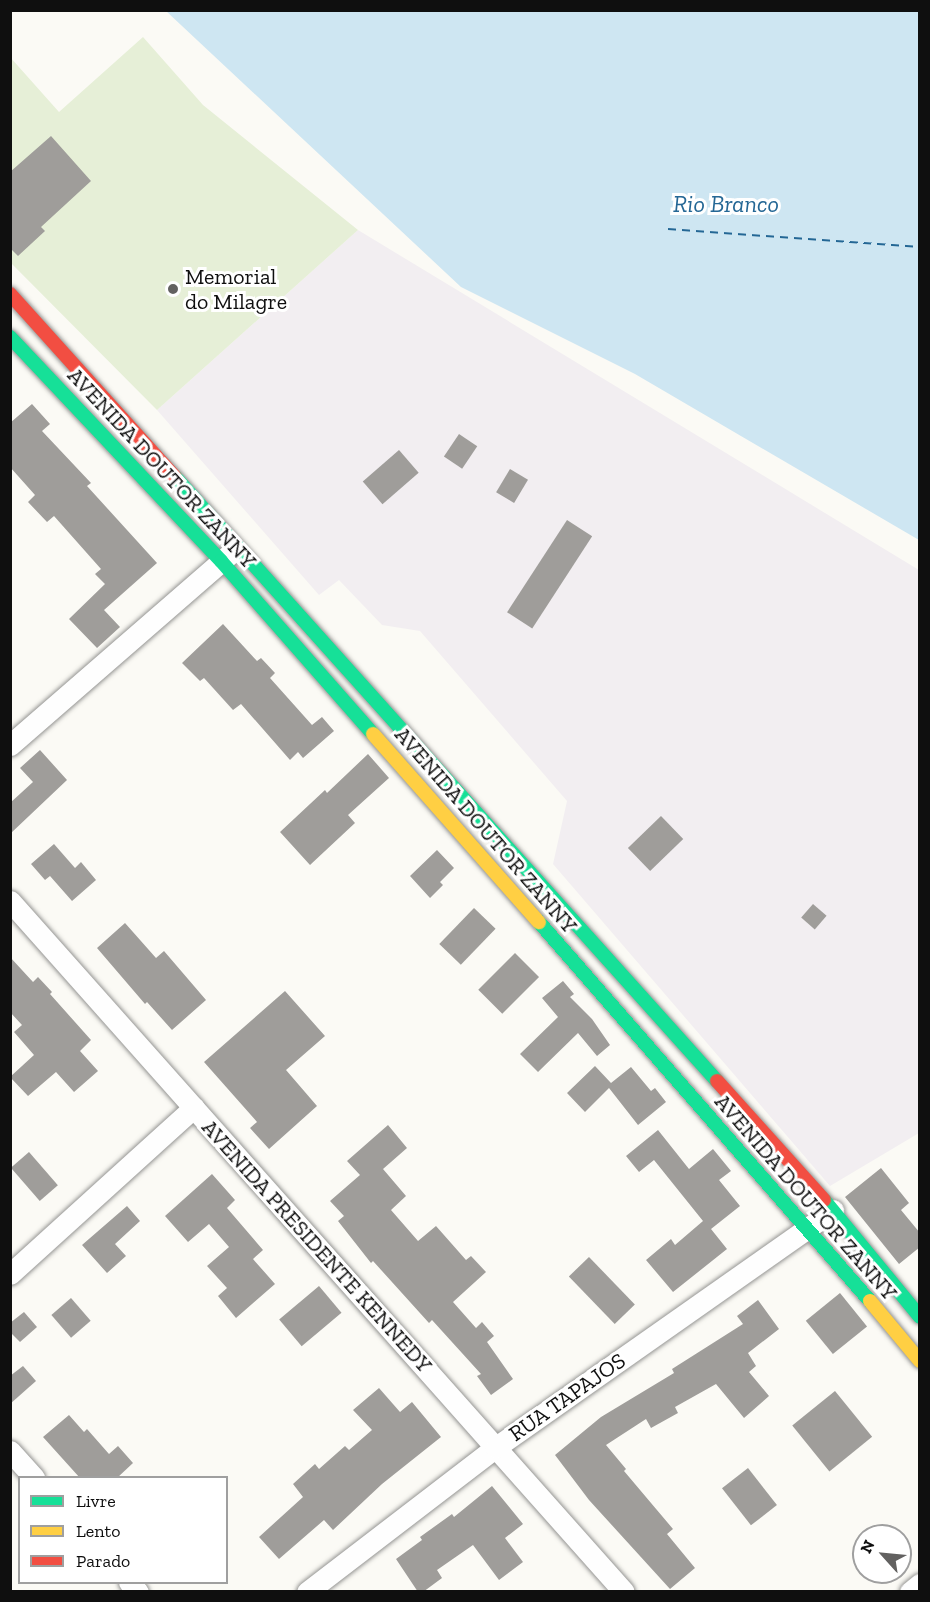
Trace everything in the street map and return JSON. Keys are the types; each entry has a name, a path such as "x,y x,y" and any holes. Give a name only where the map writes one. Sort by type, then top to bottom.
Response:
{"street":[{"name":"AVENIDA DOUTOR ZANNY","path":"14,305 238,547 833,1210 920,1317"},
{"name":"AVENIDA DOUTOR ZANNY","path":"10,337 221,561 808,1228 920,1361"},
{"path":"10,745 238,547"},
{"name":"AVENIDA PRESIDENTE KENNEDY","path":"10,901 624,1592"},
{"path":"10,1274 194,1107"},
{"name":"RUA TAPAJOS","path":"307,1592 496,1447 833,1210"},
{"path":"10,1451 32,1476"},
{"path":"910,1592 920,1584"}],"shaded area":[{"path":"358,230 919,570 919,1133 830,1186 553,864 567,801 420,631 382,625 339,580 319,595 157,410"}],"green space":[{"path":"143,37 203,105 358,230 157,410 11,263 10,57 59,112"}],"water":[{"name":"Rio Branco","path":"166,11 919,11 919,540 635,374 461,287"}],"building":[{"path":"51,136 91,181 41,227 45,231 18,256 10,248 10,172"},
{"path":"32,404 50,424 42,431 91,483 87,486 157,563 104,610 120,627 97,648 69,619 105,584 95,574 101,569 54,516 47,522 28,502 35,495 10,467 10,423"},
{"path":"459,434 477,446 462,469 444,456"},
{"path":"399,450 419,473 382,504 363,481"},
{"path":"510,469 528,480 514,503 496,492"},
{"path":"567,520 592,536 532,629 507,612"},
{"path":"223,624 257,661 261,658 275,673 270,678 312,725 322,717 334,731 303,758 298,752 290,760 241,704 233,710 204,678 200,681 182,663"},
{"path":"40,750 67,780 10,834 10,803 33,782 20,768"},
{"path":"368,754 389,778 348,815 355,823 310,865 280,832 325,790 327,793"},
{"path":"661,816 683,839 650,871 628,848"},
{"path":"54,844 75,868 81,862 96,880 72,901 50,876 45,880 31,864"},
{"path":"437,850 454,868 440,882 443,885 430,898 410,876"},
{"path":"813,904 827,916 815,929 801,918"},
{"path":"474,908 496,929 461,965 439,944"},
{"path":"125,923 156,958 164,951 206,1000 172,1030 147,1002 145,1004 97,948"},
{"path":"515,953 539,977 502,1014 478,990"},
{"path":"10,957 33,982 38,977 91,1040 80,1051 98,1071 74,1092 56,1072 28,1096 10,1077 34,1055 14,1032 22,1025 10,1012"},
{"path":"563,981 574,994 570,997 592,1019 610,1045 597,1056 578,1033 538,1072 520,1054 558,1017 542,998"},
{"path":"285,991 325,1036 286,1070 317,1106 269,1149 250,1128 257,1122 204,1062"},
{"path":"595,1066 611,1083 631,1067 651,1091 655,1088 666,1102 638,1125 609,1088 585,1112 567,1093"},
{"path":"388,1125 407,1148 383,1169 406,1196 391,1210 418,1241 436,1226 466,1260 471,1256 486,1272 453,1302 476,1328 482,1322 494,1336 487,1342 513,1379 491,1395 477,1376 481,1374 432,1320 429,1323 373,1261 371,1263 338,1221 344,1216 330,1201 360,1175 347,1161"},
{"path":"658,1130 689,1169 713,1149 731,1171 719,1180 740,1206 711,1229 727,1249 673,1292 646,1260 671,1239 675,1245 703,1221 654,1160 639,1172 626,1156"},
{"path":"29,1152 58,1185 40,1201 11,1168"},
{"path":"881,1168 909,1203 901,1210 920,1233 920,1247 899,1264 845,1197"},
{"path":"212,1174 235,1200 227,1208 263,1250 253,1259 275,1284 236,1318 218,1296 227,1288 207,1266 229,1247 209,1224 188,1242 165,1216"},
{"path":"127,1206 140,1221 115,1244 126,1256 107,1273 82,1245"},
{"path":"589,1257 635,1304 615,1324 569,1276"},
{"path":"319,1286 341,1313 302,1346 279,1319"},
{"path":"840,1293 867,1326 833,1354 806,1321"},
{"path":"71,1298 91,1321 71,1338 51,1315"},
{"path":"758,1300 779,1329 748,1353 756,1366 749,1372 769,1396 744,1418 716,1384 675,1407 678,1413 651,1428 646,1419 606,1445 626,1469 624,1471 673,1529 667,1534 695,1568 670,1589 589,1500 555,1455 601,1417 674,1373 672,1369 743,1324 737,1316"},
{"path":"24,1312 37,1327 20,1342 10,1332 10,1323"},
{"path":"23,1366 36,1381 10,1404 10,1376"},
{"path":"379,1388 400,1412 412,1402 441,1437 382,1484 333,1530 324,1520 279,1559 259,1537 303,1497 293,1484 315,1464 319,1469 345,1446 349,1450 372,1430 353,1410"},
{"path":"835,1391 872,1437 829,1471 792,1426"},
{"path":"69,1415 84,1432 87,1429 109,1454 118,1446 133,1463 119,1476 78,1476 43,1437"},
{"path":"748,1468 777,1505 751,1525 722,1488"},
{"path":"492,1486 523,1524 505,1538 523,1562 499,1580 473,1545 437,1570 442,1578 423,1592 418,1592 396,1559 422,1540 420,1537 452,1514 454,1517"}],"ferry route":[{"path":"668,229 920,247"}],"traffic: fast":[{"path":"10,337 221,561 373,734"},
{"path":"175,477 717,1081"},
{"path":"539,922 870,1301"},
{"path":"824,1200 920,1317"}],"traffic: slow":[{"path":"373,734 539,922"},
{"path":"870,1301 920,1361"}],"traffic: jam":[{"path":"10,294 175,477"},
{"path":"717,1081 824,1200"}],"place":[{"name":"Memorial do Milagre","path":"173,289"}]}
